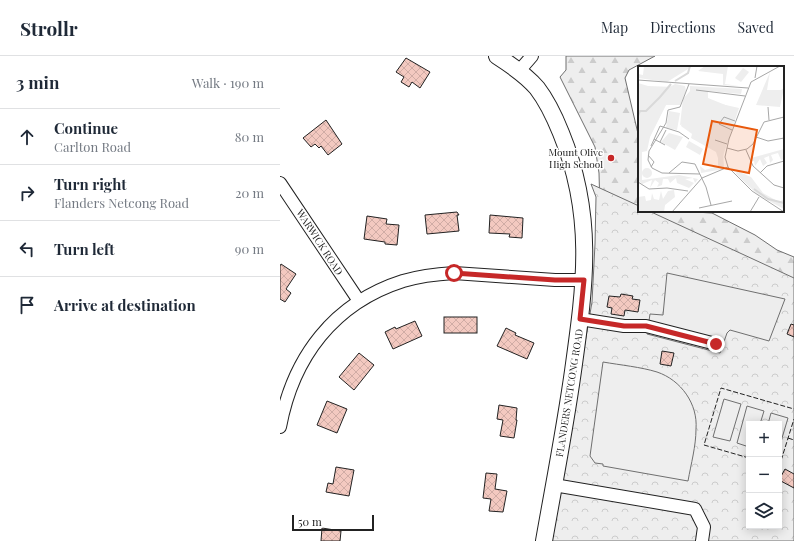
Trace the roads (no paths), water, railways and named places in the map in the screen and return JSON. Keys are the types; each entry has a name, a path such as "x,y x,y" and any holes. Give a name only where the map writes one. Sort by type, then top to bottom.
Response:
{"main road":[{"name":"FLANDERS NETCONG ROAD","path":"497,56 519,71 536,87 543,97 558,126 573,169 583,221 585,262 580,319 569,395 544,541"}],"street":[{"path":"519,71 532,56"},
{"name":"WARWICK ROAD","path":"280,182 359,302"},
{"path":"280,427 284,405 305,357 329,326 359,302 380,290 404,281 439,274 454,273 555,280 584,280"},
{"path":"580,319 624,326 646,326 716,344"},
{"path":"554,485 694,509 704,527 702,541"}],"place":[{"name":"Mount Olive High School","path":"611,158"}]}
